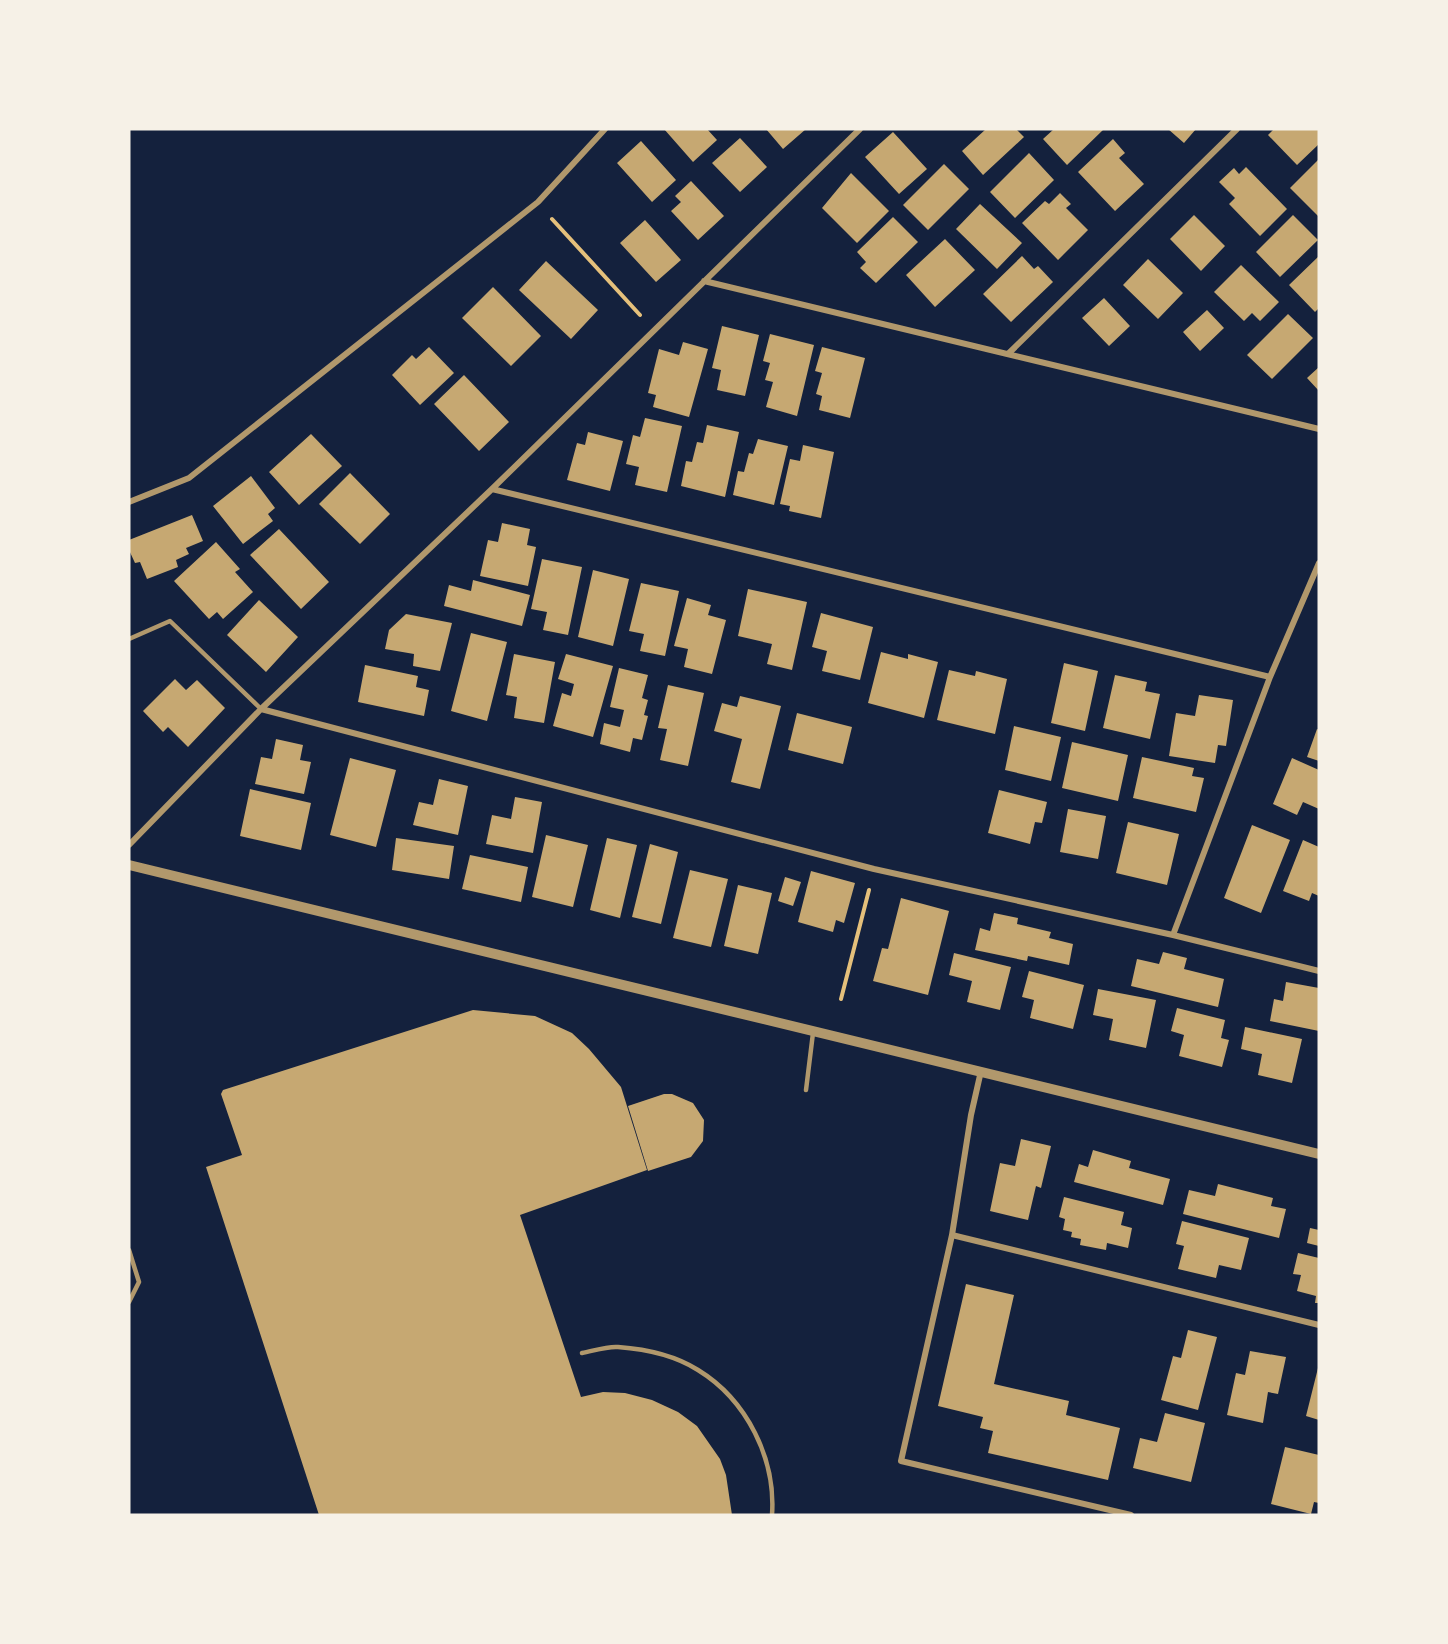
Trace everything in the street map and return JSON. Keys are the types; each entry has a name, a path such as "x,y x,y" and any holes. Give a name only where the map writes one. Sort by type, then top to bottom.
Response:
{"street":[{"path":"129,502 189,478 538,202 605,129"},
{"path":"129,845 261,709 492,489 860,129"},
{"path":"1008,354 1238,129"},
{"path":"704,281 1319,429"},
{"path":"492,489 1270,677"},
{"path":"1173,935 1270,677 1319,563"},
{"path":"261,709 874,869 1173,935 1319,971"},
{"path":"129,865 813,1033 981,1071 1319,1154"},
{"path":"981,1071 971,1115 952,1235 900,1461 1131,1515"},
{"path":"952,1235 1319,1325"}],"lane":[{"path":"129,639 170,621 261,709"},
{"path":"806,1090 813,1033"},
{"path":"129,1250 139,1282 129,1302"},
{"path":"582,1353 616,1347 676,1358 699,1370 723,1390 759,1440 771,1472 772,1515"}],"path":[{"path":"558,226 629,304"},
{"path":"841,999 874,869"}],"building":[{"path":"664,129 707,129 717,140 693,162"},
{"path":"766,129 806,129 783,149"},
{"path":"986,129 1016,129 1024,137 983,175 962,151"},
{"path":"1054,129 1104,129 1067,165 1043,139"},
{"path":"1168,129 1196,129 1184,143"},
{"path":"1274,129 1319,129 1319,144 1297,165 1268,135"},
{"path":"893,132 927,169 899,194 865,157"},
{"path":"740,138 767,167 740,192 712,163"},
{"path":"1113,139 1125,153 1119,158 1144,184 1115,211 1078,172"},
{"path":"641,141 676,180 652,202 617,163"},
{"path":"1029,153 1054,180 1015,218 990,192"},
{"path":"1319,159 1319,215 1318,216 1290,188"},
{"path":"944,164 969,189 928,230 903,205"},
{"path":"1246,167 1287,209 1260,236 1229,204 1235,198 1219,182 1234,168 1239,174"},
{"path":"851,173 889,211 857,243 822,208"},
{"path":"691,181 724,216 698,240 671,211 681,202 675,196"},
{"path":"1060,193 1071,204 1066,208 1088,230 1058,260 1022,223 1045,201 1049,204"},
{"path":"980,204 1022,243 997,269 956,229"},
{"path":"1194,215 1225,246 1201,271 1170,239"},
{"path":"1293,215 1318,240 1280,277 1256,252"},
{"path":"893,217 918,242 876,283 860,268 866,262 857,252"},
{"path":"645,220 681,260 656,282 620,243"},
{"path":"945,239 975,270 935,307 906,275"},
{"path":"1022,256 1034,269 1038,266 1053,282 1011,322 983,294"},
{"path":"1319,256 1319,308 1315,312 1289,285"},
{"path":"1148,259 1183,293 1158,319 1123,285"},
{"path":"546,261 598,310 571,339 519,290"},
{"path":"1241,265 1279,302 1260,321 1252,313 1244,321 1214,292"},
{"path":"493,287 541,336 511,366 462,318"},
{"path":"1104,298 1130,326 1109,346 1082,318"},
{"path":"1207,310 1224,328 1200,351 1183,332"},
{"path":"1288,314 1313,338 1272,379 1247,355"},
{"path":"722,326 759,335 745,396 717,390 721,370 712,368"},
{"path":"770,334 814,345 797,416 766,407 773,382 765,380 770,363 763,361"},
{"path":"683,342 708,349 689,417 653,407 656,395 648,393 659,349 679,355"},
{"path":"429,347 454,373 420,405 392,375 412,355 416,359"},
{"path":"822,347 865,358 850,418 819,410 822,396 816,394 822,373 815,371"},
{"path":"1319,367 1319,391 1307,378"},
{"path":"464,375 509,422 479,451 434,404"},
{"path":"645,418 682,426 667,492 635,485 639,467 626,464 633,435 640,437"},
{"path":"707,425 739,432 725,497 681,486 686,461 692,462 697,442 703,443"},
{"path":"588,432 623,441 610,491 567,480 577,443 585,445"},
{"path":"311,434 342,466 299,505 269,472"},
{"path":"758,439 788,446 774,505 733,495 738,471 744,472 749,453 753,454"},
{"path":"803,445 834,452 821,518 789,511 790,506 780,504 790,459 800,461"},
{"path":"350,473 390,514 360,544 319,504"},
{"path":"251,476 275,508 268,514 273,521 243,544 213,506"},
{"path":"192,515 203,541 186,548 189,554 176,560 178,567 147,579 140,562 135,563 129,550 129,540"},
{"path":"502,523 530,529 527,545 536,547 528,586 480,576 488,540 498,542"},
{"path":"279,529 329,582 301,609 250,555"},
{"path":"216,542 240,569 235,572 253,592 223,619 217,612 209,619 174,581"},
{"path":"542,559 582,567 568,635 543,630 547,612 531,609"},
{"path":"593,570 629,579 613,646 578,637"},
{"path":"473,580 530,595 522,626 444,606 449,585 471,591"},
{"path":"641,583 679,591 665,656 640,651 644,634 629,631"},
{"path":"748,589 807,602 792,670 767,664 772,644 738,636"},
{"path":"687,598 711,605 708,615 726,620 712,674 684,667 688,649 674,646"},
{"path":"259,600 298,637 266,672 227,635"},
{"path":"821,613 873,627 860,680 822,671 827,651 812,647"},
{"path":"406,614 452,623 440,671 413,666 414,654 385,649 389,630"},
{"path":"471,633 507,642 487,721 451,711"},
{"path":"881,652 908,659 908,654 938,662 924,718 868,703"},
{"path":"514,654 555,662 544,723 514,718 517,697 506,695"},
{"path":"566,654 613,666 593,737 553,726 562,693 571,696 574,684 558,679"},
{"path":"1064,663 1098,671 1085,731 1051,723"},
{"path":"365,665 418,676 416,687 429,690 424,716 358,702"},
{"path":"619,668 648,675 642,698 648,700 644,715 648,716 642,740 633,738 630,752 600,744 604,723 620,727 624,710 610,707"},
{"path":"949,670 975,676 976,671 1007,679 995,734 937,720"},
{"path":"1115,675 1147,682 1145,691 1160,694 1150,739 1103,728"},
{"path":"175,679 186,690 197,680 225,708 188,747 168,727 163,732 143,711"},
{"path":"668,685 704,693 688,766 660,760 667,729 658,728"},
{"path":"1199,695 1233,700 1226,746 1218,745 1215,763 1169,756 1176,713 1195,716"},
{"path":"740,696 781,706 760,789 731,782 742,739 714,731 722,703 737,707"},
{"path":"797,713 852,727 843,764 788,750"},
{"path":"1014,726 1061,737 1051,781 1005,770"},
{"path":"1317,729 1319,730 1319,761 1307,757"},
{"path":"276,739 303,745 300,760 311,762 304,794 255,784 261,757 272,759"},
{"path":"1072,742 1128,755 1118,801 1062,788"},
{"path":"1142,757 1194,768 1192,776 1204,778 1196,812 1133,798"},
{"path":"350,758 396,770 376,847 330,835"},
{"path":"1292,758 1319,770 1319,809 1303,802 1297,815 1273,804"},
{"path":"439,779 468,786 458,835 413,825 419,802 433,805"},
{"path":"250,789 311,803 301,850 240,836"},
{"path":"999,790 1047,802 1042,823 1035,822 1030,844 988,833"},
{"path":"515,797 542,802 533,853 486,844 492,815 511,819"},
{"path":"1068,809 1106,816 1098,859 1060,852"},
{"path":"1128,822 1179,834 1167,885 1116,873"},
{"path":"1252,825 1290,840 1261,913 1224,898"},
{"path":"546,835 588,845 573,907 532,897"},
{"path":"396,838 454,846 449,879 392,870"},
{"path":"607,838 637,845 620,918 590,910"},
{"path":"1303,840 1319,847 1319,896 1312,893 1309,901 1283,891"},
{"path":"650,844 678,852 661,924 632,917"},
{"path":"470,855 528,867 521,902 462,889"},
{"path":"690,870 728,879 711,947 673,938"},
{"path":"811,871 855,883 844,923 836,920 833,932 798,922"},
{"path":"785,877 801,882 793,906 778,901"},
{"path":"738,885 772,893 758,954 724,946"},
{"path":"901,898 949,911 928,995 873,981 882,948 888,949"},
{"path":"994,913 1018,918 1017,924 1051,932 1049,938 1073,944 1069,965 1028,956 1027,961 975,950 980,928 990,931"},
{"path":"1163,952 1187,958 1184,969 1224,979 1218,1007 1131,986 1137,959 1159,964"},
{"path":"954,953 1011,967 1000,1010 967,1002 972,981 949,975"},
{"path":"1029,971 1084,985 1073,1029 1030,1018 1034,1000 1022,997"},
{"path":"1286,982 1319,988 1319,1031 1270,1021 1274,999 1283,1001"},
{"path":"1098,989 1156,1000 1146,1048 1109,1040 1113,1019 1093,1015"},
{"path":"1177,1008 1225,1020 1221,1038 1229,1040 1222,1067 1179,1056 1184,1035 1171,1031"},
{"path":"473,1010 535,1016 572,1033 589,1049 621,1087 647,1170 520,1215 581,1397 603,1392 625,1393 652,1400 678,1412 697,1426 720,1459 726,1475 732,1515 319,1515 206,1167 242,1155 221,1094 223,1090"},
{"path":"1245,1027 1302,1039 1292,1083 1258,1075 1262,1054 1241,1049"},
{"path":"664,1094 672,1094 693,1103 704,1120 703,1141 691,1157 648,1171 628,1106"},
{"path":"1021,1139 1051,1146 1041,1188 1036,1186 1028,1220 990,1211 1000,1163 1015,1166"},
{"path":"1093,1150 1131,1161 1129,1168 1170,1179 1163,1205 1074,1182 1079,1164 1088,1167"},
{"path":"1218,1184 1273,1198 1271,1206 1286,1209 1279,1238 1183,1214 1189,1190 1215,1196"},
{"path":"1064,1197 1124,1212 1121,1225 1132,1228 1128,1248 1107,1243 1106,1250 1080,1245 1081,1239 1071,1237 1072,1232 1063,1230 1065,1219 1059,1217"},
{"path":"1182,1221 1249,1238 1241,1270 1219,1265 1216,1278 1178,1269 1184,1246 1176,1244"},
{"path":"1310,1228 1319,1230 1319,1246 1307,1243"},
{"path":"1298,1253 1319,1258 1319,1303 1315,1303 1316,1296 1297,1291 1301,1275 1293,1274"},
{"path":"966,1284 1014,1295 994,1384 1069,1401 1066,1415 1120,1428 1108,1480 988,1453 993,1431 980,1428 983,1417 938,1406"},
{"path":"1188,1330 1217,1337 1198,1410 1161,1400 1173,1356 1181,1358"},
{"path":"1250,1351 1286,1357 1278,1394 1268,1392 1263,1423 1227,1415 1236,1373 1245,1375"},
{"path":"1319,1364 1319,1420 1306,1416"},
{"path":"1165,1413 1205,1423 1191,1482 1133,1468 1140,1438 1157,1442"},
{"path":"1285,1447 1319,1455 1319,1503 1314,1502 1311,1514 1271,1504"}]}
